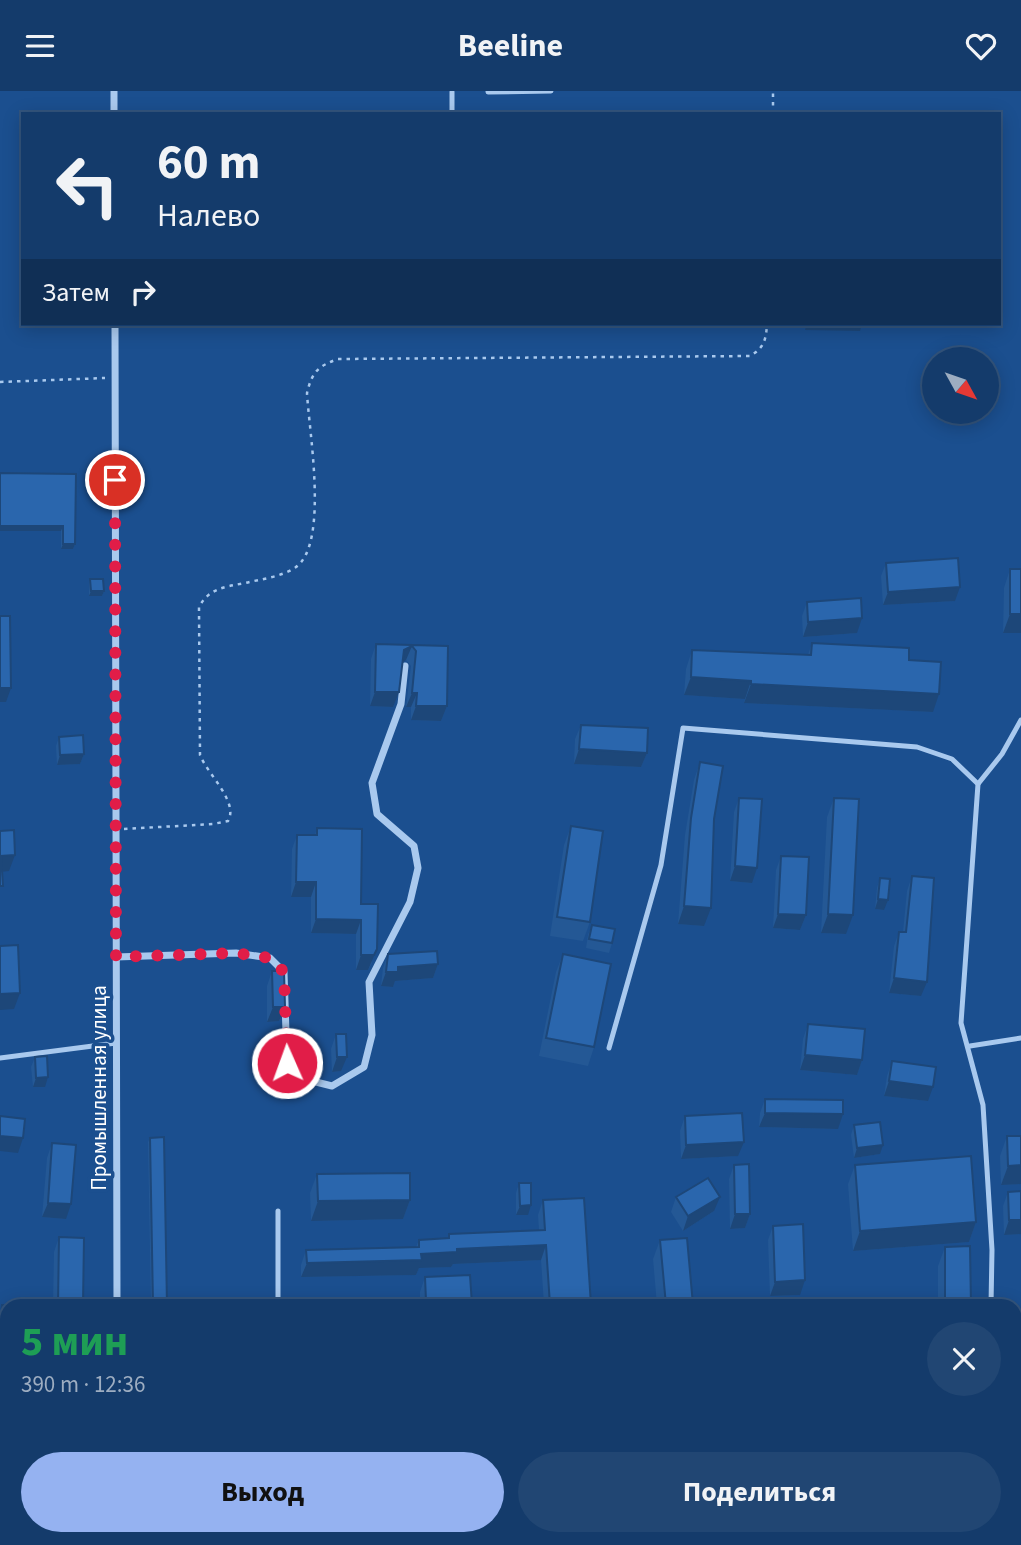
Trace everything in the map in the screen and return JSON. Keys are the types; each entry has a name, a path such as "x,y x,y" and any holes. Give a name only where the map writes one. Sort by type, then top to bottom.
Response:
{"street":[{"path":"114,91 114,112"},
{"name":"Промышленная улица","path":"115,326 117,1299"},
{"path":"116,957 236,953 270,958 284,972 287,1063 300,1078 331,1086 364,1067 372,1035 369,982 410,902 418,868 414,846 377,814 372,794 372,783 401,704 405,666"}],"lane":[{"path":"488,92 551,91"},
{"path":"452,92 452,112"},
{"path":"991,1299 992,1250 983,1105 970,1046 961,1023 961,1004 978,784 1002,754 1021,720"},
{"path":"610,1048 661,865 683,728 917,747 952,759 978,784"},
{"path":"970,1046 1021,1038"},
{"path":"0,1058 116,1043"},
{"path":"278,1211 278,1299"}],"path":[{"path":"773,112 774,91"},
{"path":"116,829 213,824 228,821 232,814 231,804 206,771 200,755 199,607 205,596 215,589 282,574 306,558 316,526 307,393 311,376 321,365 338,359 750,356 761,349 766,338 767,326"},
{"path":"0,382 115,378"}],"building":[{"path":"0,473 76,474 75,544 63,544 63,526 0,526"},
{"path":"958,558 960,587 888,592 886,563"},
{"path":"1010,569 1021,569 1021,614 1010,614"},
{"path":"90,579 103,579 104,591 91,591"},
{"path":"861,598 862,618 808,622 807,602"},
{"path":"0,616 10,616 11,688 0,688"},
{"path":"812,643 909,648 909,660 941,662 939,694 751,684 751,681 691,677 692,650 811,655"},
{"path":"376,644 448,646 447,706 416,706 417,693 412,693 416,651 412,646 404,650 399,692 375,692"},
{"path":"581,725 648,728 647,753 579,749"},
{"path":"83,735 84,754 60,755 59,737"},
{"path":"700,762 723,766 714,819 711,908 684,906 691,818"},
{"path":"739,798 762,799 757,868 735,866"},
{"path":"834,798 859,799 853,915 828,914"},
{"path":"571,826 603,831 590,922 557,917"},
{"path":"317,828 362,829 361,904 378,904 377,949 374,955 361,955 361,920 316,919 316,882 296,882 297,835 317,835"},
{"path":"14,830 15,855 1,856 3,886 0,886 0,831"},
{"path":"781,856 809,857 806,915 778,914"},
{"path":"912,876 934,878 927,982 894,978 899,932 906,932"},
{"path":"880,878 890,879 888,900 878,899"},
{"path":"592,925 615,929 612,943 589,939"},
{"path":"18,945 20,993 0,994 0,946"},
{"path":"437,951 438,964 398,967 398,972 386,972 388,954"},
{"path":"563,954 611,964 594,1047 546,1038"},
{"path":"272,971 284,971 285,1007 273,1007"},
{"path":"808,1024 865,1029 862,1060 805,1055"},
{"path":"336,1034 346,1034 347,1057 337,1057"},
{"path":"272,1041 285,1042 282,1073 269,1071"},
{"path":"47,1056 48,1077 36,1078 35,1057"},
{"path":"892,1061 936,1067 933,1087 889,1081"},
{"path":"765,1099 843,1100 843,1114 765,1113"},
{"path":"742,1113 744,1142 686,1145 685,1116"},
{"path":"0,1116 25,1119 23,1138 0,1136"},
{"path":"880,1122 883,1145 857,1148 854,1125"},
{"path":"1007,1136 1021,1136 1021,1165 1008,1166"},
{"path":"164,1137 167,1299 153,1299 150,1138"},
{"path":"52,1143 76,1145 71,1204 48,1203"},
{"path":"971,1156 976,1222 860,1231 855,1165"},
{"path":"749,1164 750,1214 735,1214 734,1165"},
{"path":"410,1173 410,1200 318,1201 317,1174"},
{"path":"708,1178 720,1197 688,1216 676,1197"},
{"path":"519,1183 531,1183 531,1205 520,1206"},
{"path":"1021,1191 1021,1220 1009,1220 1008,1192"},
{"path":"584,1198 591,1299 550,1299 546,1245 457,1249 457,1252 421,1254 422,1260 307,1263 306,1250 419,1247 419,1240 449,1238 449,1234 545,1230 543,1200"},
{"path":"803,1224 805,1280 775,1282 773,1226"},
{"path":"59,1237 84,1238 83,1299 58,1299"},
{"path":"687,1238 692,1299 665,1299 660,1240"},
{"path":"970,1246 971,1299 945,1299 945,1247"},
{"path":"470,1275 472,1299 426,1299 425,1277"}],"route":[{"path":"115,480 116,957 236,953 270,958 284,972 287,1063"}]}
